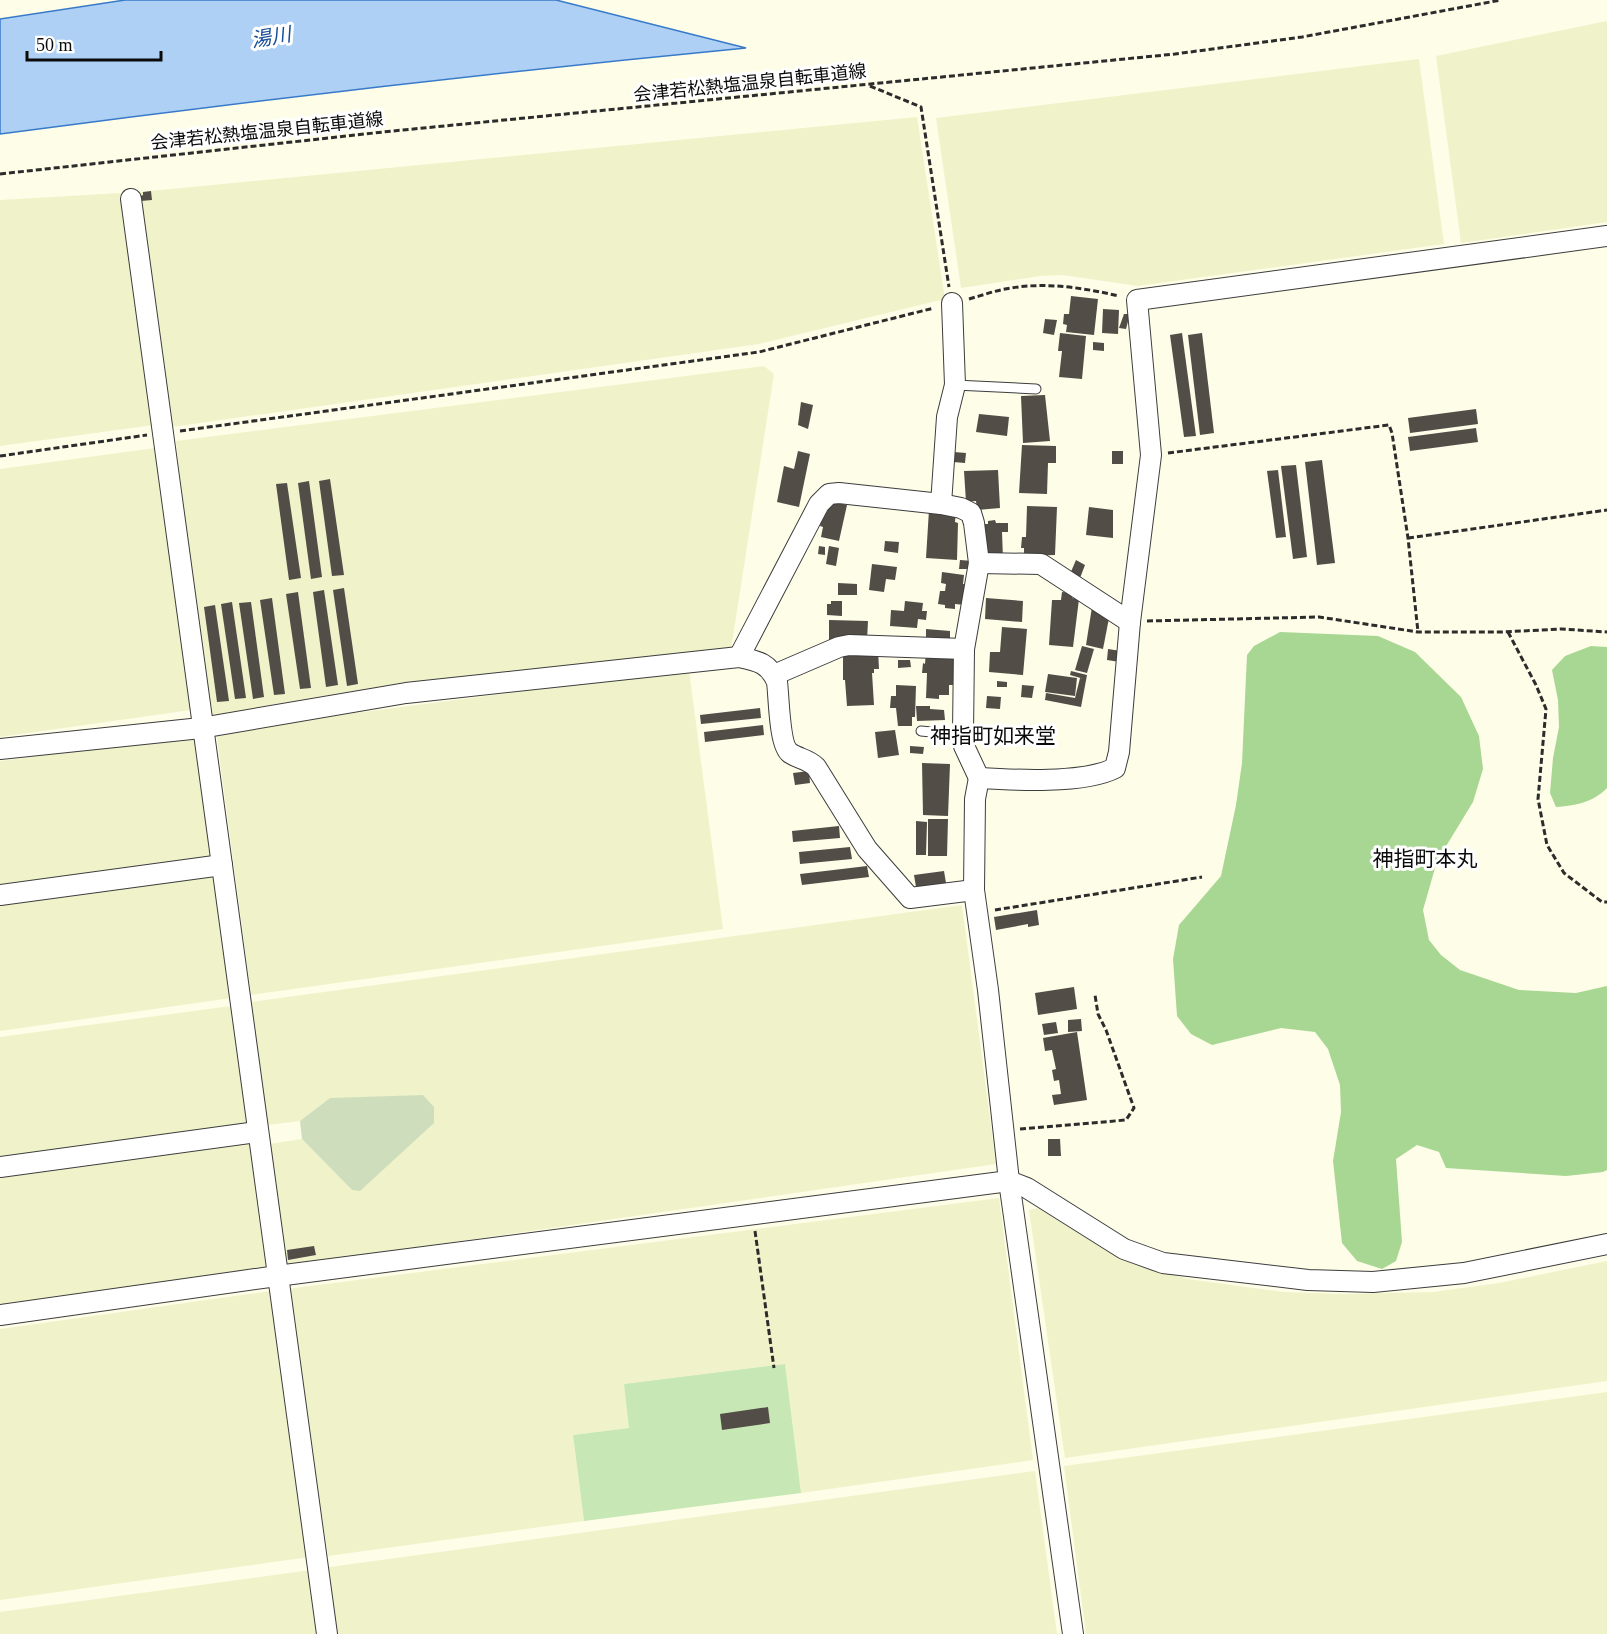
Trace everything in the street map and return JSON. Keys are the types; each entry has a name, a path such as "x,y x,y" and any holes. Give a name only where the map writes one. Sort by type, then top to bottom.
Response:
{"street":[{"path":"131,199 201,728 222,865 327,1634"},
{"path":"979,778 1066,778 1101,774 1115,768 1119,752 1131,622 1151,455 1137,300 1607,236"},
{"path":"941,504 947,417 955,385 952,303"},
{"path":"739,657 819,504 829,494 941,504 961,508 971,513 979,563 964,649 963,735 964,746 979,778 975,799 974,890 1009,1181 1072,1634"},
{"path":"979,563 1041,564 1131,622"},
{"path":"774,675 839,647 849,645 964,649"},
{"path":"0,749 201,728 406,693 739,657 762,662 774,675 777,682 784,743 789,753 810,761 816,767 867,849 910,898 974,890"},
{"path":"0,895 222,865"},
{"path":"0,1167 257,1132"},
{"path":"0,1315 277,1276 1009,1181 1027,1188 1124,1249 1163,1263 1308,1280 1373,1282 1464,1273 1607,1244"}],"lane":[{"path":"955,385 1036,389"},
{"path":"921,731 963,735"}],"path":[{"name":"会津若松熱塩温泉自転車道線","path":"0,174 395,131 1054,67 1265,43 1501,0"},
{"path":"868,85 921,107 952,303"},
{"path":"0,456 759,352 1010,288 1041,286 1095,291 1137,300"},
{"path":"1151,455 1389,425 1408,538 1418,632"},
{"path":"1408,538 1607,510"},
{"path":"1131,622 1201,618 1319,617 1418,632 1508,632 1562,629 1607,632"},
{"path":"1508,632 1546,709 1538,799 1547,845 1564,873 1602,902 1607,902"},
{"path":"978,912 1202,877"},
{"path":"1004,1130 1126,1120 1134,1108 1098,1014 1095,995"},
{"path":"753,1215 774,1368"}],"green space":[{"path":"1607,21 1607,222 1461,243 1436,56"},
{"path":"1419,59 1444,244 1138,286 1062,275 1040,276 961,288 936,118"},
{"path":"917,117 945,299 759,344 172,427 140,192"},
{"path":"121,193 154,425 0,446 0,200"},
{"path":"764,366 774,374 731,649 208,721 176,441"},
{"path":"155,448 191,710 0,737 0,469"},
{"path":"1280,632 1378,636 1415,652 1461,697 1479,736 1483,769 1473,802 1437,861 1423,910 1429,940 1441,955 1460,970 1519,990 1576,993 1607,986 1607,1170 1566,1176 1446,1168 1439,1152 1417,1145 1396,1159 1402,1242 1396,1261 1382,1269 1357,1261 1342,1243 1333,1161 1341,1112 1340,1085 1328,1049 1315,1032 1281,1028 1212,1045 1191,1034 1177,1016 1173,959 1179,925 1221,876 1236,805 1242,763 1247,655 1254,646"},
{"path":"1591,646 1607,647 1607,788 1596,797 1583,802 1556,807 1550,793 1559,727 1558,700 1552,670 1565,656"},
{"path":"689,670 723,929 251,995 216,731"},
{"path":"195,736 212,858 0,887 0,761"},
{"path":"214,877 231,998 0,1031 0,904"},
{"path":"962,905 996,1164 287,1266 269,1144 302,1139 352,1190 330,1098 300,1121 267,1125 251,1002"},
{"path":"231,1006 247,1127 0,1161 0,1037"},
{"path":"423,1095 434,1107 434,1123 360,1191 352,1190 302,1139 300,1121 330,1098"},
{"path":"249,1143 267,1268 0,1305 0,1178"},
{"path":"999,1198 1033,1460 801,1493 785,1364 624,1384 630,1428 573,1435 584,1521 328,1556 287,1289"},
{"path":"1038,1208 1116,1257 1135,1264 1188,1279 1284,1292 1344,1294 1433,1292 1499,1283 1607,1261 1607,1381 1065,1458 1029,1210"},
{"path":"271,1291 309,1557 0,1600 0,1329"},
{"path":"785,1364 801,1493 584,1521 573,1435 629,1428 624,1384"},
{"path":"1607,1392 1607,1634 1086,1634 1064,1466"},
{"path":"1035,1471 1057,1634 332,1634 322,1568"},
{"path":"311,1570 320,1634 0,1634 0,1612"}],"water":[{"name":"湯川","path":"125,0 556,0 746,48 373,88 0,134 0,19"}],"building":[{"path":"151,191 152,200 141,201 143,192"},
{"path":"1071,296 1098,299 1094,335 1066,332 1067,325 1063,324 1064,314 1069,314"},
{"path":"1103,309 1119,310 1118,334 1102,333"},
{"path":"1124,314 1130,314 1126,329 1119,328"},
{"path":"1045,319 1057,320 1054,335 1043,333"},
{"path":"1060,333 1086,336 1082,379 1059,377 1062,351 1058,351"},
{"path":"1182,333 1196,436 1184,437 1170,335"},
{"path":"1202,333 1214,433 1200,435 1188,335"},
{"path":"1093,342 1104,343 1104,351 1093,350"},
{"path":"1045,395 1050,441 1023,443 1021,396"},
{"path":"801,402 813,405 808,429 798,425"},
{"path":"1476,409 1478,424 1410,433 1408,418"},
{"path":"979,414 1009,417 1007,436 976,432"},
{"path":"1476,428 1478,442 1410,451 1408,437"},
{"path":"1022,445 1056,446 1056,463 1048,463 1047,494 1019,493"},
{"path":"798,451 810,454 799,507 777,502 784,466 794,469"},
{"path":"1112,451 1123,451 1123,464 1112,464"},
{"path":"954,452 966,453 965,463 953,462"},
{"path":"1322,460 1335,563 1317,565 1305,462"},
{"path":"1296,465 1307,557 1293,559 1281,466"},
{"path":"998,470 1000,508 977,510 976,501 966,502 964,471"},
{"path":"1278,470 1286,537 1276,538 1267,471"},
{"path":"330,479 344,575 332,576 319,481"},
{"path":"309,481 322,577 311,579 298,483"},
{"path":"287,483 301,578 289,580 276,484"},
{"path":"830,501 847,505 839,541 821,537 823,527 820,526 823,511 827,512"},
{"path":"1027,506 1057,507 1055,555 1024,556 1024,548 1021,548 1022,537 1026,537"},
{"path":"1089,507 1113,510 1113,538 1086,535"},
{"path":"929,510 956,511 957,560 926,558"},
{"path":"995,520 996,523 1008,523 1008,532 1002,532 1003,559 986,559 982,524"},
{"path":"885,541 899,542 898,553 884,551"},
{"path":"819,546 825,547 825,555 818,554"},
{"path":"829,546 839,548 836,566 826,564"},
{"path":"960,560 973,561 973,569 959,569"},
{"path":"1076,560 1085,565 1080,578 1070,574"},
{"path":"872,564 897,567 895,580 886,579 884,592 869,590"},
{"path":"942,572 964,575 963,584 968,585 965,605 955,604 955,609 945,608 945,605 938,604 940,591 945,591 946,584 941,583"},
{"path":"838,583 857,584 857,595 838,595"},
{"path":"344,588 358,684 347,686 333,590"},
{"path":"324,590 338,685 326,687 313,592"},
{"path":"298,592 311,688 300,689 286,594"},
{"path":"1062,592 1073,593 1072,598 1079,599 1073,647 1049,645 1052,600 1061,600"},
{"path":"272,598 285,694 274,695 260,600"},
{"path":"986,598 1023,601 1022,622 985,619"},
{"path":"831,601 842,601 842,616 827,615 827,604 831,604"},
{"path":"905,601 923,603 922,611 927,611 926,620 918,619 917,628 890,626 891,610 904,611"},
{"path":"232,602 246,698 235,699 221,604"},
{"path":"251,602 264,697 253,699 239,603"},
{"path":"215,605 229,701 217,702 204,607"},
{"path":"1092,607 1109,618 1103,649 1086,645"},
{"path":"829,620 868,621 867,640 829,640"},
{"path":"1002,627 1027,629 1023,675 989,672 990,652 1000,652"},
{"path":"926,629 950,631 950,640 926,639"},
{"path":"1082,646 1094,649 1087,673 1075,670"},
{"path":"1108,649 1121,651 1120,662 1107,660"},
{"path":"878,650 879,669 874,669 872,673 874,705 847,706 845,680 843,680 843,652"},
{"path":"926,651 954,652 953,685 949,685 949,695 939,695 939,699 926,698 927,673 922,673"},
{"path":"898,660 910,660 911,667 898,668"},
{"path":"1071,671 1087,675 1081,707 1045,700 1046,693 1075,698 1080,678 1084,679 1070,675"},
{"path":"1048,674 1077,678 1075,696 1045,692"},
{"path":"997,681 1007,682 1007,687 997,687"},
{"path":"896,685 916,686 915,717 912,717 912,726 898,726 896,708 890,708 891,696 896,696"},
{"path":"1022,685 1034,686 1032,698 1021,697"},
{"path":"987,696 1001,697 1000,709 986,708"},
{"path":"916,706 930,706 930,709 944,710 945,720 917,721"},
{"path":"760,708 761,718 701,724 700,715"},
{"path":"763,725 764,735 705,742 704,732"},
{"path":"895,730 899,755 878,758 875,732"},
{"path":"910,746 924,747 923,754 910,753"},
{"path":"922,763 950,764 948,816 923,815"},
{"path":"809,771 810,783 795,785 793,773"},
{"path":"928,819 948,819 947,856 928,856"},
{"path":"916,821 927,822 926,855 916,855"},
{"path":"839,826 840,838 793,842 792,831"},
{"path":"850,847 852,859 800,864 799,852"},
{"path":"867,866 869,877 802,885 800,874"},
{"path":"944,871 946,883 916,887 914,875"},
{"path":"1037,910 1039,925 1028,927 1028,924 996,930 994,917"},
{"path":"1074,987 1077,1009 1038,1015 1035,993"},
{"path":"1081,1019 1082,1031 1068,1032 1068,1020"},
{"path":"1056,1022 1058,1033 1044,1035 1042,1024"},
{"path":"1077,1032 1087,1100 1054,1105 1052,1095 1061,1094 1059,1080 1054,1081 1052,1070 1056,1069 1052,1050 1045,1051 1043,1038"},
{"path":"1048,1139 1060,1139 1061,1156 1048,1156"},
{"path":"314,1246 316,1255 288,1260 287,1250"},
{"path":"768,1407 770,1423 722,1430 720,1414"}],"district":[{"name":"神指町如来堂","path":"993,736"},
{"name":"神指町本丸","path":"1425,859"}]}
